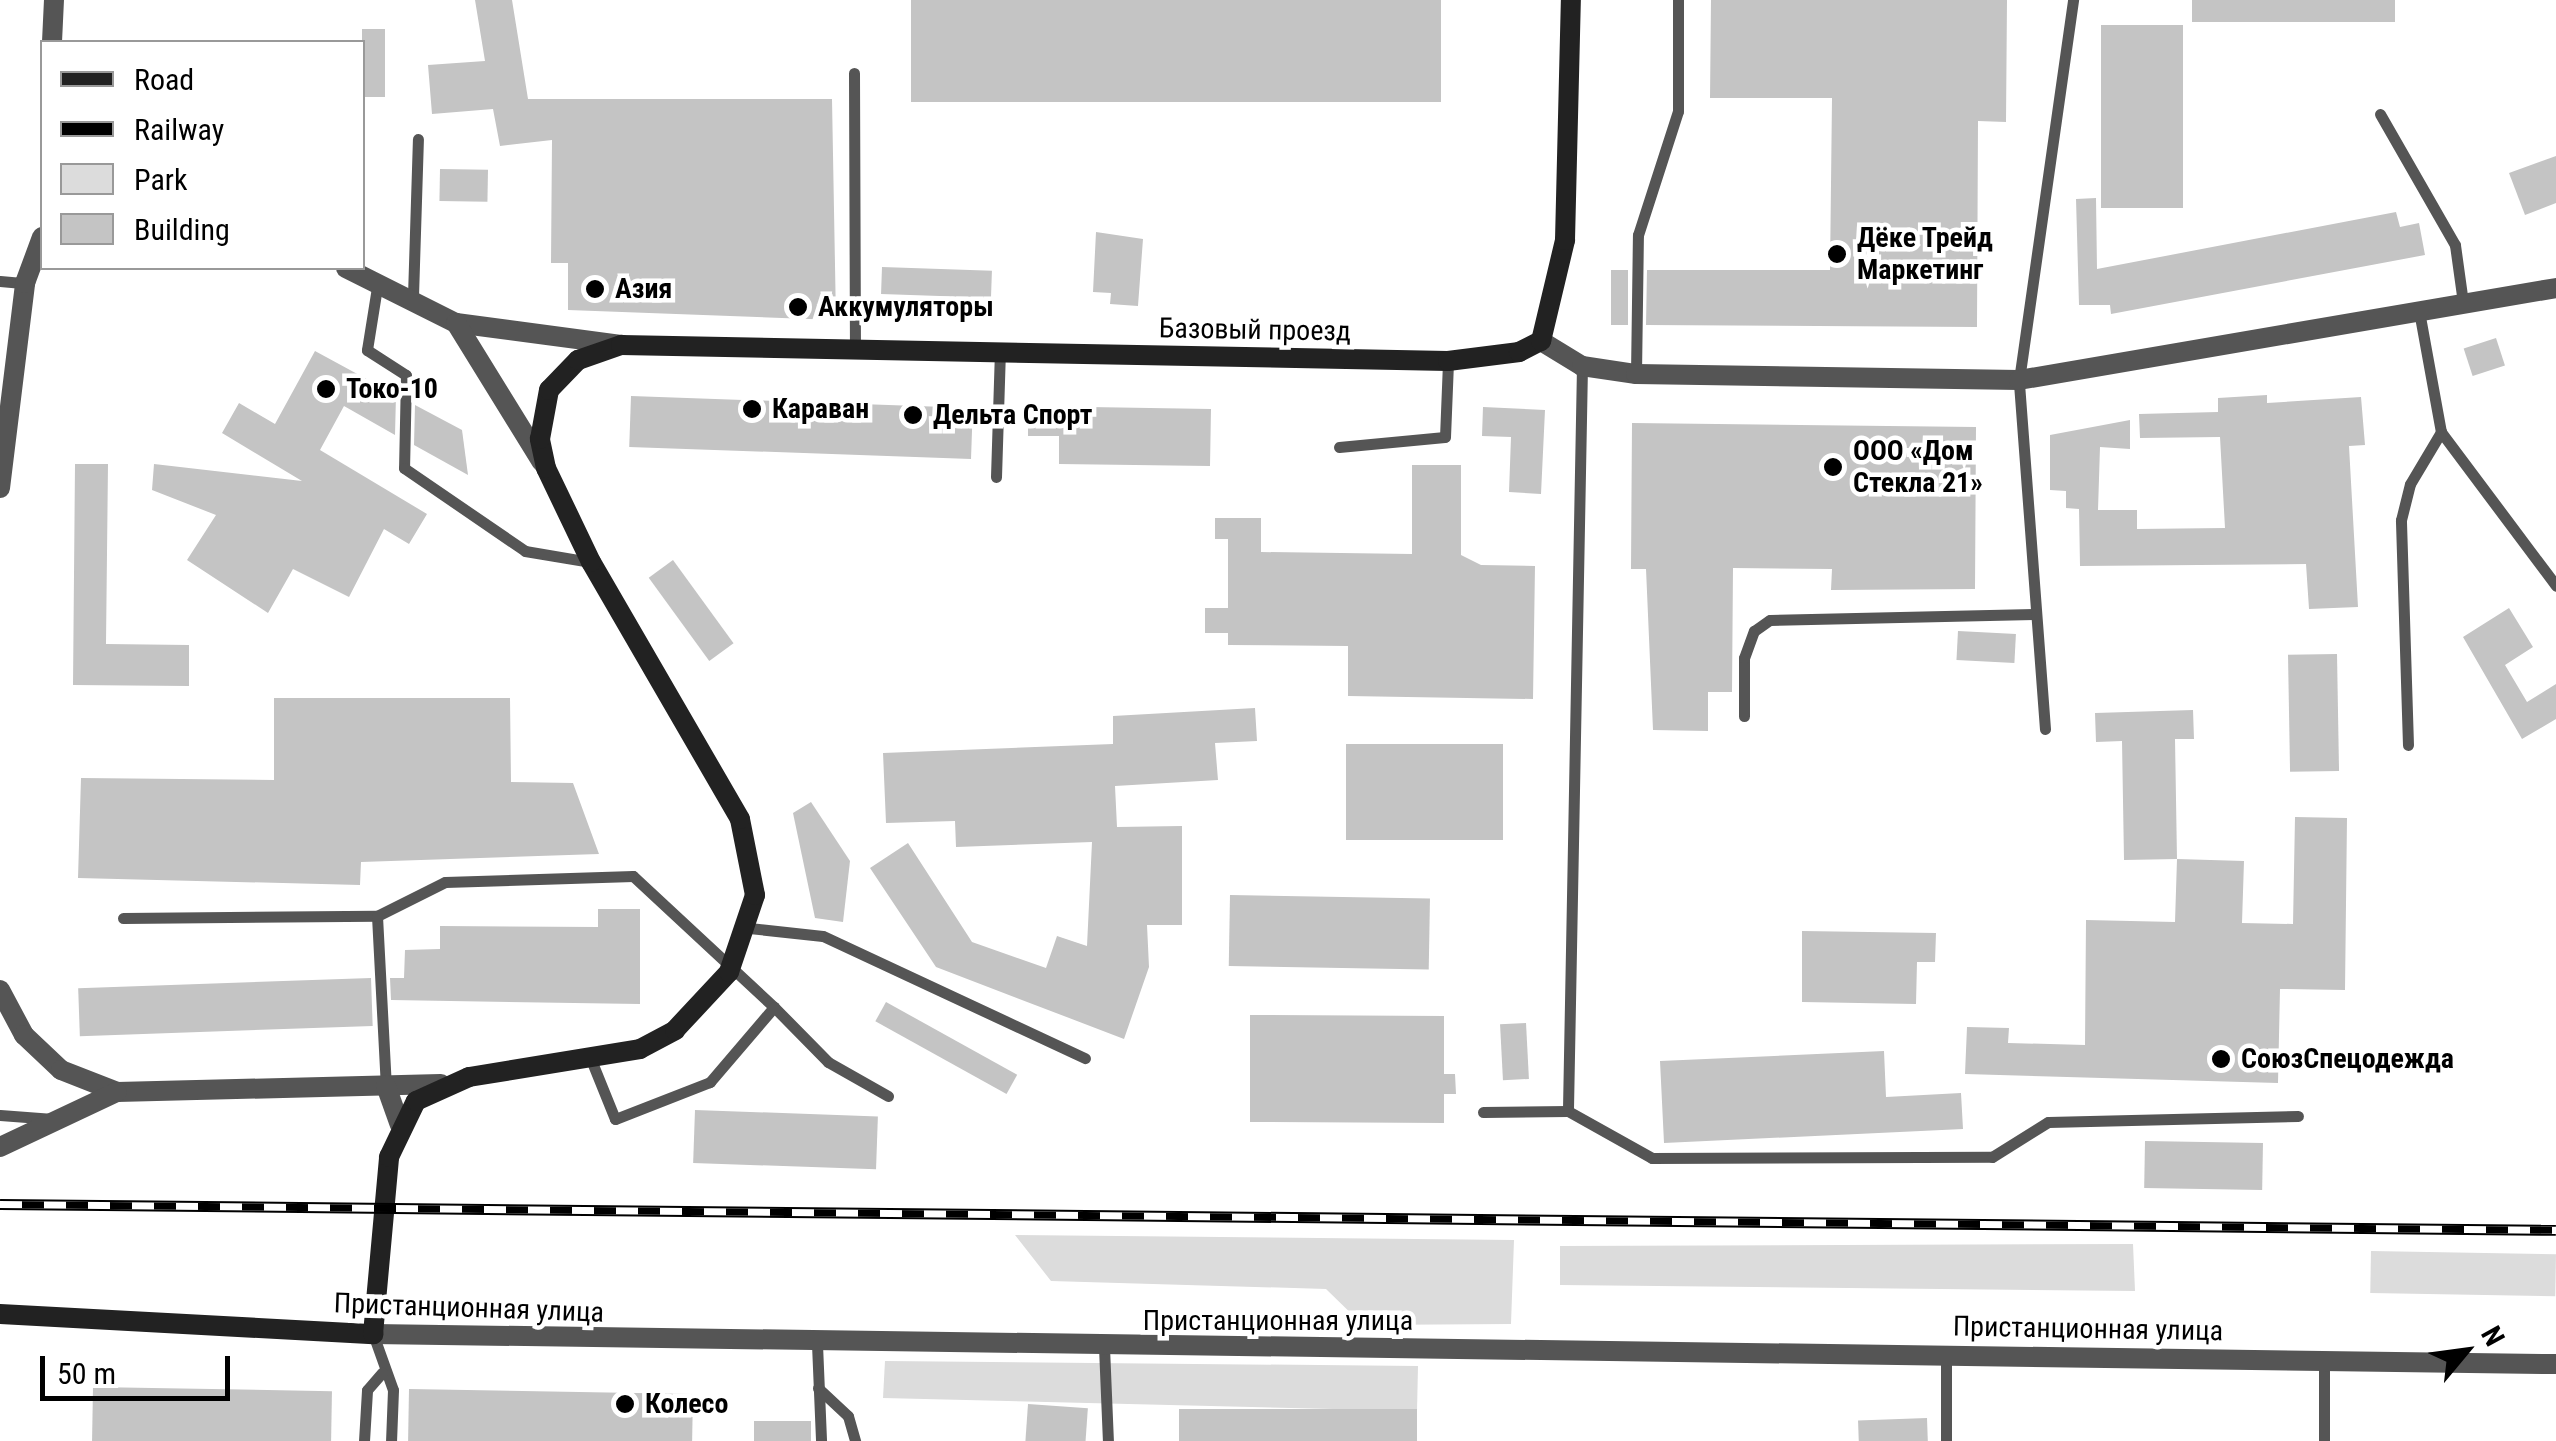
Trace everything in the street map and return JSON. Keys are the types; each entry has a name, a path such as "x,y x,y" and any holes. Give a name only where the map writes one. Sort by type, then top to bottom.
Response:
{"street":[{"path":"52,40 54,0"},
{"path":"1571,0 1566,240 1541,341 1582,366 1636,374 2019,380 2556,288"},
{"path":"0,488 25,283 40,242"},
{"name":"Базовый проезд","path":"351,270 413,296 456,323 621,345 1448,360 1495,357 1541,341"},
{"name":"Базовый проезд","path":"441,1084 592,1062 675,1030 729,972 749,928 755,895 740,819 591,562 546,468 456,323"},
{"name":"Базовый проезд","path":"546,468 540,438 549,390 578,360 621,345"},
{"path":"0,990 24,1035 61,1070 117,1092 441,1084"},
{"path":"373,1334 388,1157 400,1125 441,1084"},
{"path":"386,1086 400,1125"},
{"path":"0,1147 68,1120 117,1092"},
{"name":"Пристанционная улица","path":"0,1314 373,1334 817,1344 2556,1364"}],"lane":[{"path":"1636,374 1638,235 1678,111 1678,0"},
{"path":"2045,730 2019,380 2073,0"},
{"path":"854,73 855,352"},
{"path":"2380,114 2455,246 2462,302"},
{"path":"413,296 418,138"},
{"path":"0,281 25,283"},
{"path":"378,281 367,350 406,374 404,468 480,528 525,551 591,562"},
{"path":"2419,311 2440,432 2556,586"},
{"path":"996,477 1000,353"},
{"path":"1338,447 1445,437 1448,360"},
{"path":"1568,1111 1582,366"},
{"path":"2408,745 2401,520 2410,484 2440,432"},
{"path":"1744,716 1744,658 1754,631 1770,620 2036,614"},
{"path":"123,918 378,916 446,882 633,876 729,972 774,1007 828,1062 888,1096"},
{"path":"378,916 386,1086"},
{"path":"749,928 822,936 1085,1058"},
{"path":"592,1062 615,1119 710,1082 774,1007"},
{"path":"1483,1112 1568,1111 1652,1158 1992,1157 2048,1122 2298,1116"},
{"path":"0,1115 68,1120"},
{"path":"373,1334 382,1373 392,1390 391,1441"},
{"path":"817,1344 821,1441"},
{"path":"1104,1347 1108,1441"},
{"path":"1946,1354 1946,1441"},
{"path":"2324,1361 2324,1441"},
{"path":"364,1441 367,1390 382,1373"},
{"path":"818,1388 848,1416 855,1441"}],"green space":[{"path":"1015,1235 1514,1240 1511,1324 1363,1325 1326,1289 1051,1281"},
{"path":"2133,1244 2135,1291 1560,1285 1560,1246"},
{"path":"2371,1251 2556,1254 2555,1296 2370,1293"},
{"path":"885,1361 1418,1366 1417,1411 883,1398"}],"building":[{"path":"475,0 512,0 528,99 832,99 836,320 568,310 568,263 551,263 552,140 500,146 493,109 432,114 428,65 485,61"},
{"path":"911,0 1441,0 1441,102 911,102"},
{"path":"1711,0 2007,0 2006,122 1978,121 1977,327 1646,325 1647,270 1830,270 1832,98 1710,98"},
{"path":"2192,0 2395,0 2395,22 2192,22"},
{"path":"2101,25 2183,25 2183,208 2101,208"},
{"path":"362,29 385,29 385,97 365,97"},
{"path":"2556,156 2556,203 2525,215 2509,173"},
{"path":"440,169 488,170 487,202 439,201"},
{"path":"2096,198 2097,269 2396,212 2400,227 2419,223 2425,255 2111,314 2110,305 2079,305 2076,199"},
{"path":"1096,232 1143,239 1138,306 1110,304 1111,293 1093,292"},
{"path":"882,267 992,271 991,298 881,294"},
{"path":"1611,270 1628,270 1628,325 1611,325"},
{"path":"2496,338 2505,366 2473,376 2464,349"},
{"path":"315,351 396,395 395,435 344,406 320,450 427,514 409,544 384,529 349,597 293,569 268,613 187,560 216,515 152,490 154,464 302,481 222,433 239,403 275,424"},
{"path":"2267,395 2267,403 2361,397 2365,445 2349,446 2358,607 2309,609 2306,564 2080,566 2079,509 2066,508 2066,491 2050,490 2050,435 2130,420 2130,449 2100,447 2098,510 2137,510 2137,529 2225,528 2220,437 2140,438 2139,414 2218,412 2218,398"},
{"path":"631,396 973,408 971,459 629,447"},
{"path":"415,405 462,430 468,475 414,445"},
{"path":"1028,406 1211,409 1210,466 1059,464 1059,436 1028,436"},
{"path":"1483,407 1545,410 1541,494 1509,492 1511,437 1482,436"},
{"path":"1632,423 1976,427 1975,589 1831,590 1832,569 1733,568 1732,692 1708,692 1708,731 1653,730 1646,569 1631,569"},
{"path":"75,464 108,464 106,644 189,645 189,686 73,685"},
{"path":"1412,465 1461,465 1461,555 1481,565 1535,566 1533,699 1348,696 1348,646 1228,645 1228,633 1205,633 1205,608 1228,608 1228,539 1215,539 1215,518 1261,518 1261,552 1412,554"},
{"path":"673,560 734,643 709,661 649,578"},
{"path":"2509,608 2533,647 2505,665 2527,702 2556,684 2556,719 2522,739 2463,637"},
{"path":"1958,631 2016,634 2014,663 1956,660"},
{"path":"2337,654 2339,771 2290,772 2288,655"},
{"path":"274,698 510,698 511,782 573,783 599,854 361,862 360,885 78,878 81,778 274,780"},
{"path":"1255,708 1257,741 1215,743 1218,780 1115,786 1117,827 1182,826 1182,925 1147,925 1149,967 1124,1039 936,967 870,868 908,843 972,942 1046,968 1057,936 1087,946 1092,842 956,847 955,821 886,823 883,753 1113,744 1113,716"},
{"path":"2193,710 2194,739 2175,739 2177,859 2124,860 2122,741 2096,742 2095,713"},
{"path":"1346,744 1503,744 1503,840 1346,840"},
{"path":"811,802 850,861 843,922 815,918 793,813"},
{"path":"2295,817 2347,818 2345,990 2280,989 2278,1083 1965,1074 1967,1027 2009,1028 2008,1043 2085,1045 2086,920 2175,922 2177,859 2244,861 2242,923 2293,924"},
{"path":"1230,895 1430,898 1429,969 1229,966"},
{"path":"598,909 640,909 640,1004 391,1000 390,978 404,978 405,950 440,949 440,926 598,927"},
{"path":"1802,931 1936,933 1935,962 1917,962 1916,1004 1802,1002"},
{"path":"371,978 373,1026 80,1036 78,988"},
{"path":"886,1002 1017,1075 1007,1094 875,1021"},
{"path":"1250,1015 1444,1016 1444,1074 1455,1074 1456,1094 1444,1094 1444,1123 1250,1122"},
{"path":"1526,1023 1529,1079 1503,1080 1500,1024"},
{"path":"1884,1051 1886,1097 1961,1093 1963,1129 1664,1143 1660,1061"},
{"path":"695,1110 878,1116 876,1169 693,1163"},
{"path":"2145,1141 2263,1143 2262,1190 2144,1188"},
{"path":"93,1387 332,1391 331,1441 92,1441"},
{"path":"409,1389 693,1394 692,1441 408,1441"},
{"path":"1028,1404 1088,1408 1086,1441 1025,1441"},
{"path":"1179,1409 1417,1409 1417,1441 1179,1441"},
{"path":"1927,1418 1928,1441 1859,1441 1858,1420"},
{"path":"754,1421 811,1421 811,1441 754,1441"}],"railway":[{"path":"0,1204 2556,1230"}],"place":[{"name":"Дёке Трейд Маркетинг","path":"1837,254"},
{"name":"Азия","path":"595,289"},
{"name":"Аккумуляторы","path":"798,307"},
{"name":"Токо-10","path":"326,389"},
{"name":"Караван","path":"752,409"},
{"name":"Дельта Спорт","path":"913,415"},
{"name":"ООО «Дом Стекла 21»","path":"1833,467"},
{"name":"СоюзСпецодежда","path":"2221,1059"},
{"name":"Колесо","path":"625,1404"}]}
